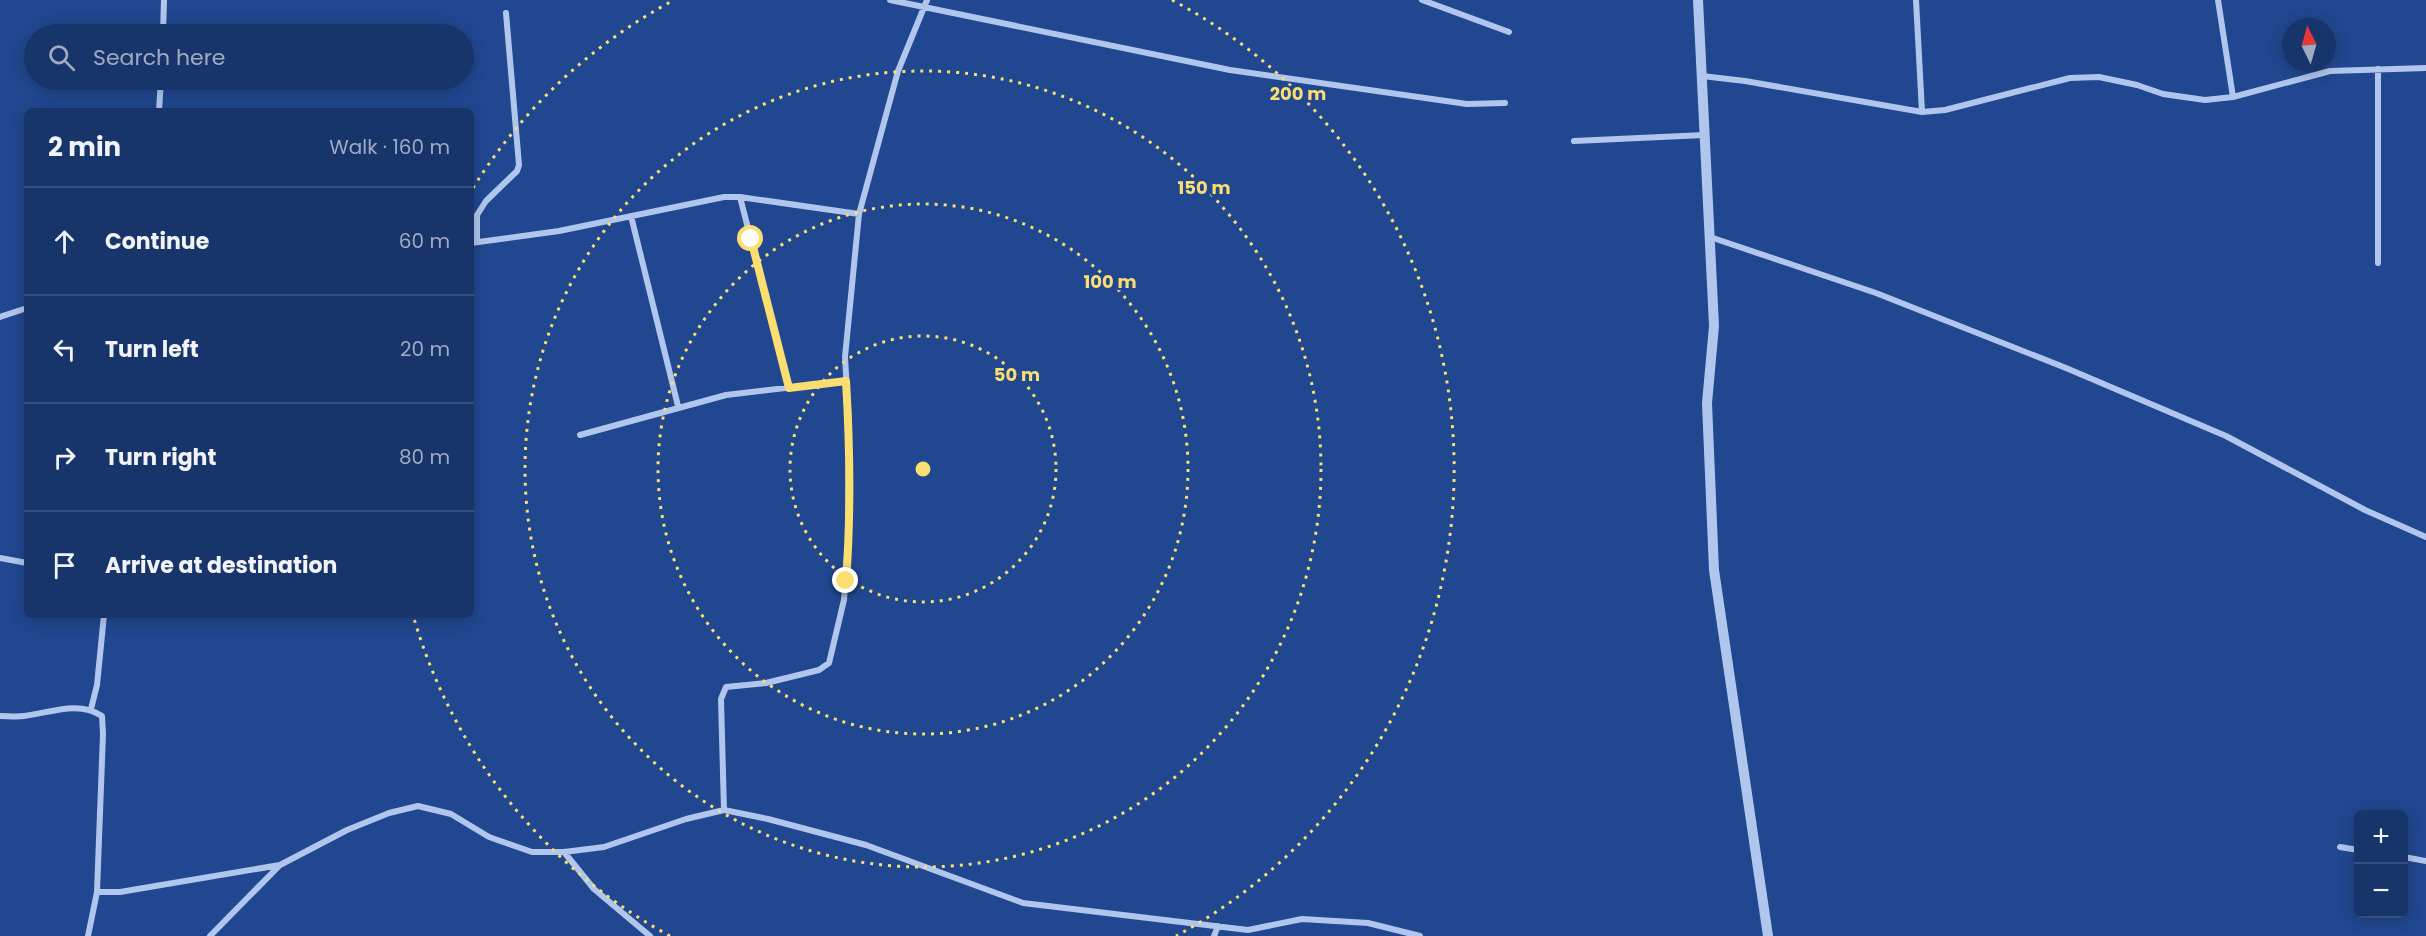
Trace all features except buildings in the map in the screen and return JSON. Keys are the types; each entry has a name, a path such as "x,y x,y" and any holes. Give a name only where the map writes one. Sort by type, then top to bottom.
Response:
{"street":[{"path":"163,24 164,0"},
{"path":"890,0 1230,70 1467,104 1505,103"},
{"path":"724,810 722,699 726,687 766,683 819,670 829,663 832,652 844,600 848,543 849,425 845,357 859,214 898,71 927,0"},
{"path":"1422,0 1509,32"},
{"path":"1698,0 1714,326 1707,403 1714,570 1768,936"},
{"path":"1916,0 1922,112"},
{"path":"2218,0 2233,97"},
{"path":"506,13 519,165 517,171 486,201 477,215 474,243 559,231 724,197 740,197 859,214"},
{"path":"1702,76 1745,81 1922,112 1945,110 2070,78 2100,77 2137,84 2163,94 2205,100 2233,97 2330,71 2426,68"},
{"path":"2378,69 2378,263"},
{"path":"159,108 160,90"},
{"path":"1574,141 1704,135"},
{"path":"740,197 789,388"},
{"path":"631,216 678,406"},
{"path":"1710,237 1876,293 2066,368 2226,436 2365,510 2426,537"},
{"path":"0,316 24,309"},
{"path":"580,435 678,406 726,395 846,381"},
{"path":"0,558 24,562"},
{"path":"91,709 97,685 104,618"},
{"path":"0,716 22,716 64,709 91,709 102,716 104,735 97,892 88,936"},
{"path":"210,936 280,865 347,830 389,813 418,806 451,814 489,837 532,852 564,852 604,847 686,819 724,810 866,845 1023,903 1248,930 1302,919 1368,923 1420,936"},
{"path":"2340,847 2354,849"},
{"path":"564,852 594,890 650,936"},
{"path":"2408,859 2426,861"},
{"path":"97,892 120,892 280,865"},
{"path":"1214,936 1218,926"}],"route":[{"path":"751,239 789,388 846,381 849,425 846,581"}]}
